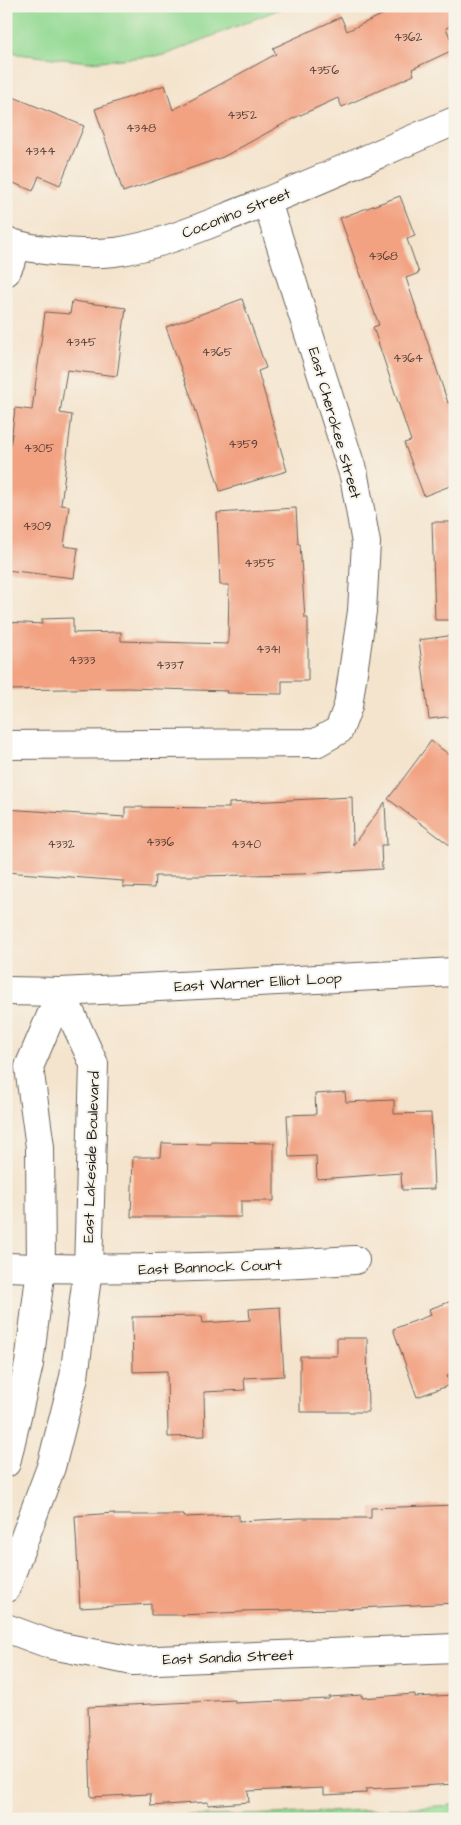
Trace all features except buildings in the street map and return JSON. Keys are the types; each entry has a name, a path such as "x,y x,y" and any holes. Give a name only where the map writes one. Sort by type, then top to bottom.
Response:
{"street":[{"name":"Coconino Street","path":"12,243 72,253 116,252 173,238 267,202 455,121"},
{"name":"East Cherokee Street","path":"6,745 316,744 339,730 348,706 362,611 366,543 354,476 267,202"},
{"path":"6,272 12,243"},
{"name":"East Warner Elliot Loop","path":"6,991 61,992 455,972"},
{"name":"East Lakeside Boulevard","path":"6,1588 22,1549 54,1458 74,1377 64,1268 40,1147 29,1067 61,992"},
{"name":"East Lakeside Boulevard","path":"6,1463 29,1364 64,1268 94,1064 61,992"},
{"name":"East Bannock Court","path":"6,1267 127,1270 355,1260"},
{"name":"East Sandia Street","path":"6,1628 52,1645 132,1661 455,1648"}],"green space":[{"path":"6,6 287,6 165,55 89,62 18,54 6,48"},
{"path":"455,1805 455,1819 6,1819 6,1813 174,1816 343,1811"}]}
